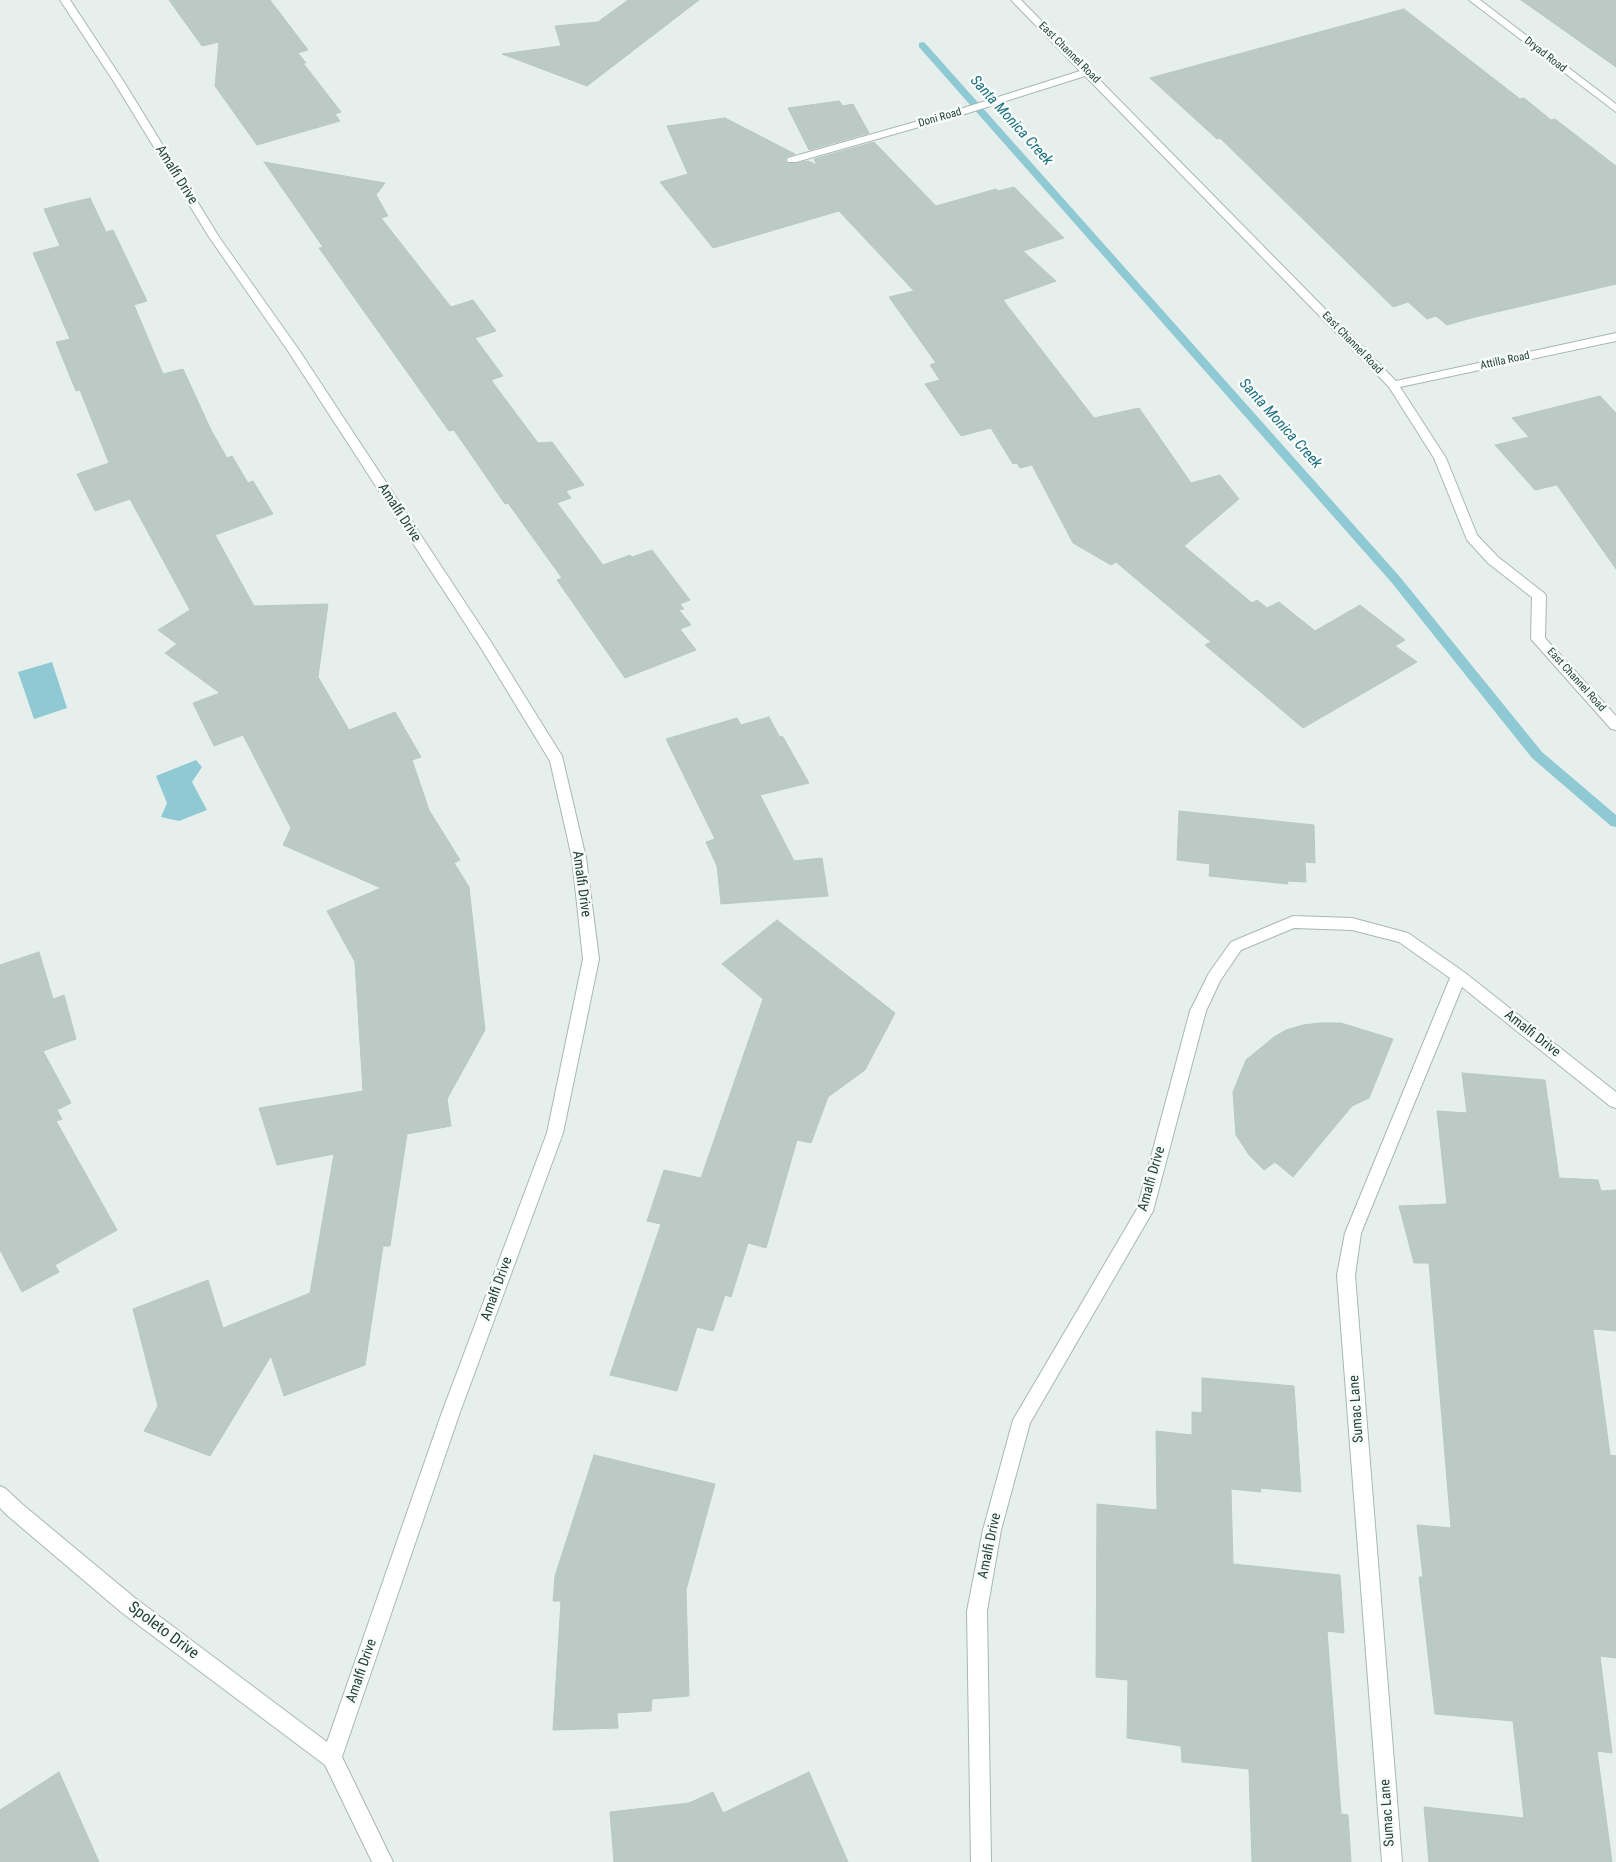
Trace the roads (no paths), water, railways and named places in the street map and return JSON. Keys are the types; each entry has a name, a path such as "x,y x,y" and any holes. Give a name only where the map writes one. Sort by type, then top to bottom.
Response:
{"street":[{"name":"Amalfi Drive","path":"65,0 119,82 214,237 314,383 486,645 557,760 579,858 591,959 555,1133 450,1415 332,1758"},
{"name":"East Channel Road","path":"1016,0 1393,385 1440,458 1471,537 1493,560 1539,596 1538,639 1616,725"},
{"name":"Dryad Road","path":"1474,0 1616,109"},
{"name":"Doni Road","path":"792,160 961,112 1087,72"},
{"name":"Attilla Road","path":"1393,385 1616,337"},
{"name":"Amalfi Drive","path":"981,1862 978,1611 992,1530 1022,1420 1145,1211 1198,1011 1214,977 1236,946 1293,922 1352,924 1403,937 1459,976 1616,1101"},
{"name":"Sumac Lane","path":"1392,1862 1346,1275 1352,1233 1459,976"},
{"name":"Spoleto Drive","path":"0,1495 15,1510 128,1605 332,1758"},
{"path":"332,1758 383,1862"}],"water":[{"path":"52,662 67,708 34,719 18,672"},
{"path":"196,760 202,767 192,782 207,810 179,821 161,817 167,803 156,776"}],"waterway":[{"name":"Santa Monica Creek","path":"922,45 1396,580 1537,755 1616,822"}]}
